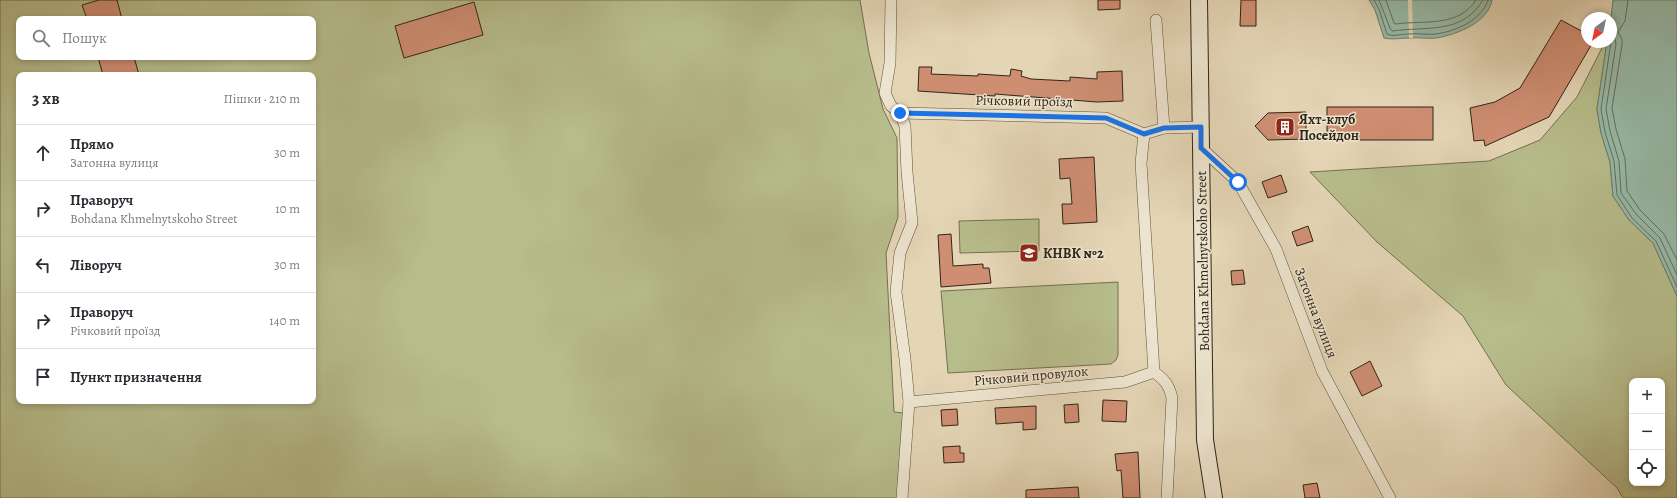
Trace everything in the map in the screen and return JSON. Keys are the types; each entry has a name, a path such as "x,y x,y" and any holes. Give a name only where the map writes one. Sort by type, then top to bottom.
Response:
{"main road":[{"name":"Bohdana Khmelnytskoho Street","path":"1199,0 1203,188 1205,440 1212,496"}],"street":[{"path":"891,0 890,63 885,93 891,106 900,113 905,126 907,172 912,223 900,253 896,292 909,402 902,498"},
{"path":"1156,20 1164,128"},
{"name":"Річковий проїзд","path":"900,113 1106,118 1144,134"},
{"path":"1166,498 1172,398 1170,388 1164,379 1154,372 1141,163 1142,142 1144,134 1164,128 1201,127"},
{"name":"Затонна вулиця","path":"1201,148 1238,182 1276,249 1322,371 1390,498"},
{"name":"Річковий провулок","path":"909,402 1124,382 1154,372"}],"shaded area":[{"path":"0,0 860,0 869,53 883,109 897,138 898,217 886,253 894,412 903,413 897,498 0,498"},
{"path":"1602,48 1606,48 1597,109 1601,133 1610,162 1613,196 1629,220 1653,243 1677,296 1677,498 1623,498 1617,488 1506,385 1463,316 1377,242 1310,172 1489,161 1540,140 1577,97"},
{"path":"1039,219 1039,251 960,253 959,221"},
{"path":"1118,282 1118,355 1116,360 1111,364 948,373 941,291"}],"water":[{"path":"1369,0 1492,0 1485,15 1470,26 1453,34 1437,38 1393,39 1384,38 1375,10"},
{"path":"1613,0 1677,0 1677,296 1653,243 1629,220 1613,196 1610,162 1601,133 1597,109 1606,48 1617,48 1617,12 1612,12"}],"pier":[{"path":"1408,0 1412,0 1413,38 1409,38"}],"building":[{"path":"99,0 117,0 121,16 86,16 82,5"},
{"path":"1098,0 1120,0 1120,9 1098,10"},
{"path":"1241,0 1256,0 1256,26 1240,26"},
{"path":"474,2 483,35 404,58 395,26"},
{"path":"1561,20 1581,31 1581,48 1589,48 1549,117 1485,146 1484,140 1474,141 1470,108 1495,102 1520,88"},
{"path":"99,60 135,60 138,72 102,72"},
{"path":"919,67 932,67 931,74 978,76 978,74 1010,76 1011,69 1022,71 1021,76 1031,79 1070,81 1070,77 1097,79 1097,72 1122,71 1123,101 1097,102 995,94 995,96 918,91"},
{"path":"1327,107 1433,107 1433,140 1327,140"},
{"name":"Яхт-клуб Посейдон","path":"1306,112 1306,139 1268,140 1255,126 1268,113"},
{"path":"1094,157 1097,222 1063,224 1062,204 1072,204 1070,178 1060,179 1059,159"},
{"path":"1281,175 1287,192 1268,198 1262,182"},
{"path":"1308,226 1313,241 1297,246 1292,232"},
{"path":"951,234 953,266 983,264 983,268 989,268 991,283 941,287 938,235"},
{"path":"1243,270 1245,284 1232,285 1231,271"},
{"path":"1370,361 1382,386 1362,396 1350,372"},
{"path":"1103,400 1127,401 1126,422 1102,421"},
{"path":"1078,404 1079,422 1065,423 1064,405"},
{"path":"1036,406 1036,429 1023,430 1023,422 996,424 995,408"},
{"path":"957,409 958,425 942,426 941,410"},
{"path":"960,446 960,453 964,453 964,462 944,463 943,447"},
{"path":"1138,452 1140,498 1123,498 1121,470 1117,471 1115,454"},
{"path":"1317,483 1320,498 1305,498 1303,485"},
{"path":"1078,487 1079,498 1026,498 1026,490"}],"place":[{"name":"Яхт-клуб Посейдон","path":"1285,127"},
{"name":"КНВК №2","path":"1029,253"}],"route":[{"path":"900,113 1106,118 1144,134 1164,128 1201,127 1201,148 1238,182"}]}
